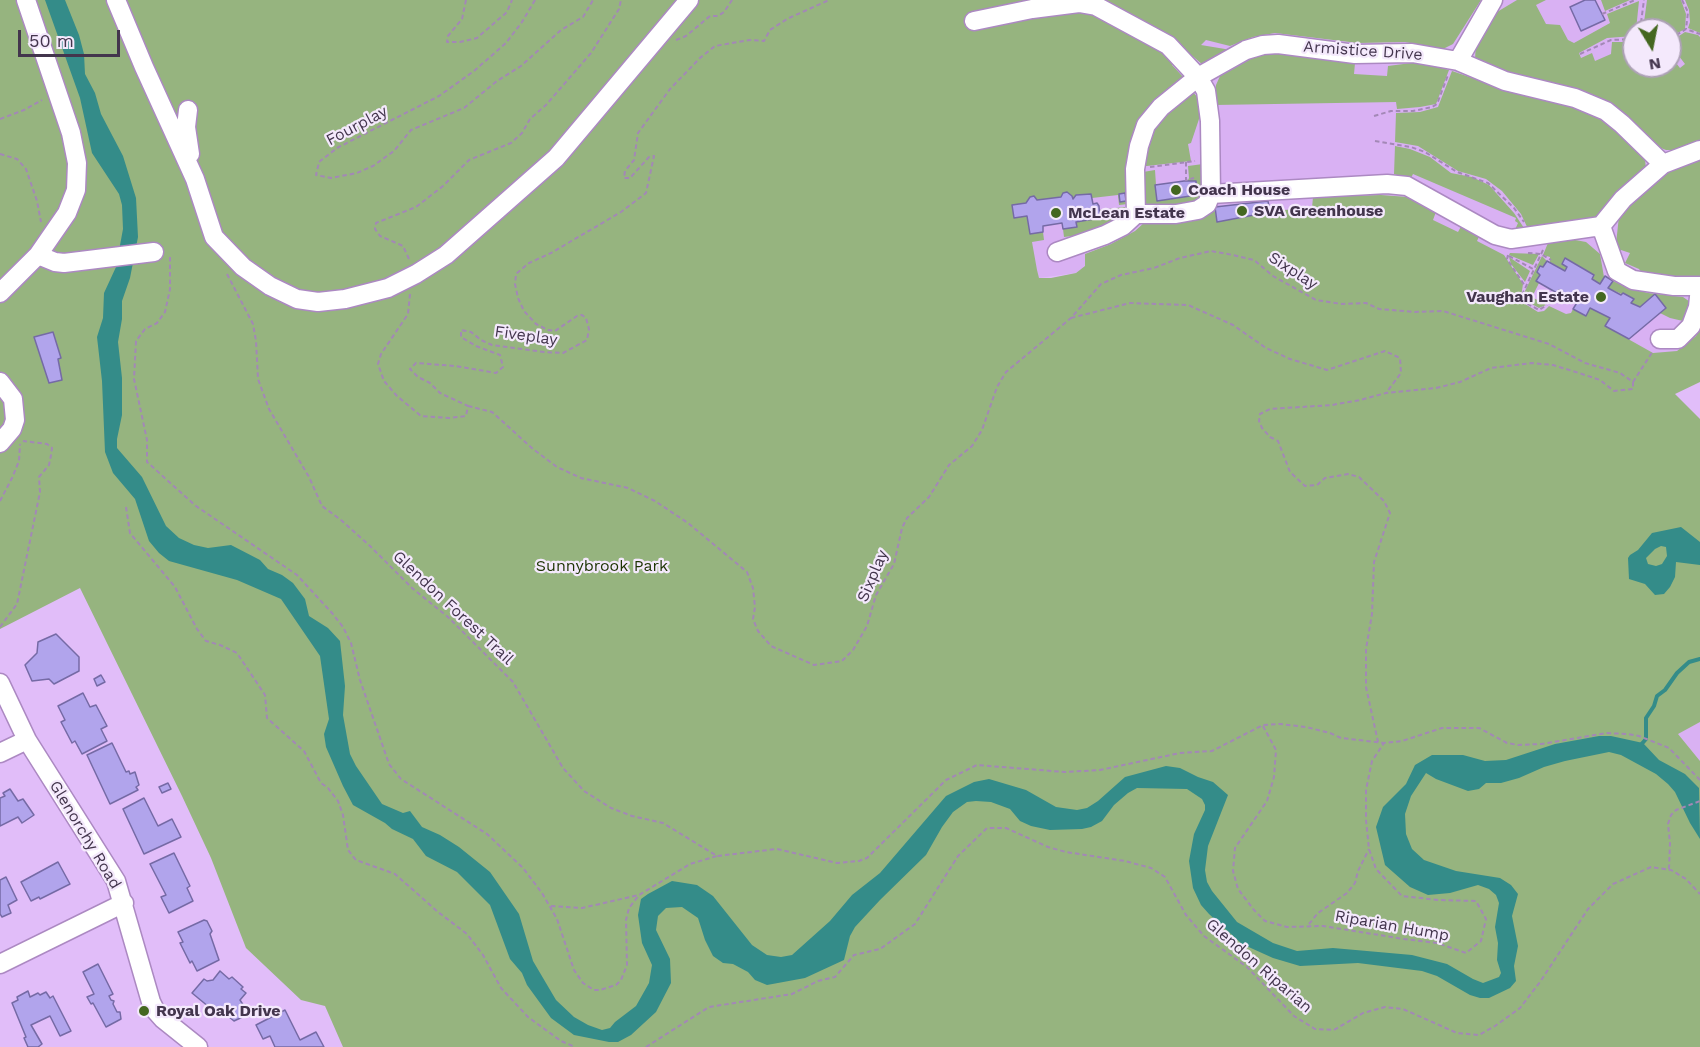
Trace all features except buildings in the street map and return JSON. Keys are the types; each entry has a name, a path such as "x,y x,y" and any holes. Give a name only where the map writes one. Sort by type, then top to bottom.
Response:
{"street":[{"path":"0,293 38,255 71,206 76,190 77,163 71,133 26,0"},
{"path":"116,0 195,179 214,237 243,267 270,286 297,299 318,302 345,299 388,288 411,277 446,255 556,158 689,0"},
{"path":"1458,61 1493,0"},
{"path":"974,21 1062,4 1079,3 1096,6 1168,45 1198,77 1206,91 1210,121 1210,159 1205,188 1207,204 1198,210 1176,214 1137,214 1123,226 1105,236 1058,252"},
{"name":"Armistice Drive","path":"1137,214 1135,169 1146,125 1161,107 1198,77 1246,50 1263,45 1278,44 1355,54 1412,53 1458,61 1505,81 1575,98 1606,111 1663,164"},
{"path":"188,110 188,143 195,179"},
{"path":"1205,188 1387,184 1407,186 1495,234 1510,239 1600,226 1623,199 1663,164 1700,150"},
{"path":"1600,226 1617,271 1633,280 1700,287 1698,307 1691,326 1678,339 1660,339"},
{"path":"38,255 55,262 162,251"},
{"path":"0,382 13,399 15,420 12,429 0,443"},
{"name":"Glenorchy Road","path":"0,683 27,740 116,881 155,1010 198,1047"},
{"path":"0,753 27,740"},
{"path":"0,964 124,903"}],"path":[{"path":"466,0 462,19 448,36 447,42 477,38 507,12 512,0"},
{"name":"Fourplay","path":"535,0 506,43 474,71 439,96 337,148 319,162 316,175 331,178 357,173 373,166 394,151 411,130 464,108 497,81 521,66 561,30 583,17 593,0"},
{"path":"468,406 466,416 449,418 421,416 397,396 384,381 378,364 381,354 408,314 411,277 403,246 380,236 375,229 376,223 416,207 470,160 511,143 522,133 530,119 546,105 591,53 619,9 621,0"},
{"path":"653,43 670,42 686,36 710,16 718,16 724,12 732,0"},
{"name":"Fiveplay","path":"468,406 440,393 410,369 416,363 455,366 496,373 503,367 500,355 476,346 461,337 461,330 471,332 492,345 544,352 563,353 586,340 589,329 582,315 555,331 536,324 524,311 518,298 515,284 516,274 529,263 551,253 621,212 646,193 654,156 649,157 630,178 624,178 625,171 634,160 638,133 670,90 700,58 715,46 750,40 764,41 770,30 787,19 829,0"},
{"path":"1602,14 1635,0"},
{"path":"1642,18 1644,0"},
{"path":"1682,0 1688,12 1686,29"},
{"path":"1686,29 1700,34"},
{"path":"1682,32 1686,29"},
{"path":"1580,54 1611,40 1622,40"},
{"path":"1374,116 1391,111 1413,111 1437,104 1450,70 1458,61"},
{"path":"0,118 34,105 47,95"},
{"path":"1375,141 1411,147 1425,152 1457,172 1488,183 1514,208 1524,222 1529,236"},
{"path":"0,154 16,159 26,169 38,201 42,227"},
{"path":"1135,169 1210,159"},
{"path":"1186,162 1186,180 1195,178 1205,188"},
{"path":"1547,305 1539,310 1526,303 1522,296 1546,245 1549,233"},
{"path":"162,251 170,289 165,312 157,323 145,330 136,341 134,379 147,440 145,455 147,462 196,506 297,575 328,608 348,638 389,764 401,779 495,840 523,868 558,919 577,977 589,987 600,990 616,985 625,973 627,965 626,920 630,908 639,895"},
{"name":"Sixplay","path":"468,406 492,412 532,449 557,467 581,478 628,488 655,501 688,523 747,572 753,588 755,607 753,619 758,631 771,646 814,665 842,661 853,650 867,626 876,595 894,564 902,528 907,518 929,496 949,465 972,446 982,430 997,387 1006,372 1071,318 1101,284 1121,274 1211,251 1254,260 1273,276 1316,300 1342,304 1366,303 1379,309 1415,312 1443,311 1549,344 1585,363 1620,373 1633,382"},
{"path":"1520,253 1541,254 1551,260"},
{"path":"1525,286 1507,259 1509,254 1533,269"},
{"name":"Glendon Forest Trail","path":"227,274 253,324 258,380 269,409 309,477 322,506 370,546 412,588 448,616 513,682 563,768 584,791 610,808 663,823 717,856"},
{"path":"1071,318 1130,303 1188,305 1233,325 1266,348 1290,359 1327,370 1385,351 1400,358 1401,373 1386,393"},
{"path":"1378,742 1366,687 1366,649 1372,615 1374,562 1390,513 1384,501 1359,477 1348,474 1325,478 1317,485 1305,486 1290,472 1278,441 1270,437 1259,421 1260,414 1270,408 1332,405 1386,393 1436,388 1460,382 1491,368 1532,363 1553,365 1600,380 1614,391 1634,389 1633,382 1660,339"},
{"path":"0,501 19,461 20,440 47,444 52,448 49,465 39,477 40,492 17,604 0,627"},
{"path":"126,507 130,533 175,587 197,629 206,641 237,653 265,695 267,718 304,751 321,783 338,801 343,815 348,850 356,860 395,874 467,934 483,955 501,988 528,1017 561,1041 575,1047"},
{"path":"550,906 582,908 608,904 639,895 690,864 717,856 781,849 837,863 859,861 867,858 943,782 977,765 1065,772 1100,770 1180,753 1212,751 1263,726 1280,724 1306,727 1341,738 1384,743 1402,741 1442,728 1479,728 1507,743 1518,745 1541,744 1606,733 1627,734 1639,736 1669,748 1700,780"},
{"name":"Riparian Hump","path":"1263,726 1276,750 1274,777 1267,801 1235,848 1233,871 1238,889 1254,910 1265,921 1287,927 1308,925 1437,943 1466,953 1481,941 1486,919 1476,901 1402,896 1376,869 1369,849 1366,790 1372,761 1384,743"},
{"path":"1700,801 1676,810 1671,815 1668,824 1669,869 1686,879 1700,894"},
{"name":"Glendon Riparian","path":"646,1047 708,1007 792,994 818,981 836,977 854,955 880,949 915,924 958,856 987,828 1006,828 1057,850 1125,861 1151,868 1165,877 1186,915 1204,936 1247,967 1294,1016 1315,1029 1334,1030 1363,1013 1385,1007 1403,1009 1457,1033 1479,1035 1520,1008 1588,909 1613,884 1651,867 1669,869"},
{"path":"1308,925 1318,913 1347,893 1355,883 1369,849"}],"shaded area":[{"path":"45,0 65,0 79,35 84,54 85,74 95,93 101,114 123,156 136,198 138,237 130,278 122,301 118,342 122,378 122,415 117,448 142,477 166,526 179,538 208,548 231,545 260,560 268,569 293,583 305,599 309,616 328,628 340,641 345,686 343,715 350,754 356,766 382,804 403,813 410,811 422,827 459,847 490,872 519,914 533,961 556,1000 574,1017 588,1025 602,1030 610,1028 636,1006 649,983 652,965 642,943 638,915 641,899 648,894 672,881 697,885 713,896 752,945 767,955 781,957 792,955 830,921 852,895 880,873 946,796 974,782 989,779 1026,790 1056,807 1077,810 1087,808 1098,801 1125,777 1166,766 1180,768 1213,782 1228,795 1208,846 1205,870 1207,882 1212,891 1237,922 1273,943 1297,951 1333,948 1412,955 1447,964 1483,983 1499,977 1501,973 1497,960 1498,943 1495,927 1499,903 1496,895 1489,889 1478,885 1450,893 1428,895 1410,887 1385,865 1376,827 1383,807 1406,784 1415,765 1432,755 1463,755 1485,761 1506,760 1555,744 1599,736 1611,736 1643,743 1659,760 1685,774 1699,788 1700,839 1675,792 1668,784 1656,774 1621,755 1609,752 1565,761 1519,778 1501,783 1486,783 1479,789 1468,791 1426,773 1411,796 1405,814 1406,834 1412,849 1424,860 1456,871 1500,878 1511,885 1518,894 1512,916 1518,946 1514,966 1516,981 1510,988 1489,998 1480,998 1422,971 1358,963 1300,966 1273,958 1242,944 1201,905 1193,888 1189,861 1194,834 1205,805 1202,799 1187,789 1137,788 1114,805 1102,821 1082,829 1050,830 1031,826 1020,821 1010,809 991,802 967,802 953,812 926,855 855,927 850,936 844,960 805,978 767,985 755,980 748,972 733,964 723,963 713,956 698,918 682,907 666,908 658,916 656,930 670,959 671,983 656,1012 631,1035 618,1042 574,1035 551,1018 527,985 522,973 510,959 490,905 457,872 426,856 413,839 353,805 326,747 324,734 329,719 320,656 281,599 237,580 169,561 149,541 135,499 113,473 105,452 102,381 97,337 103,318 104,293 116,267 123,229 122,205 119,194 92,153 80,98"},
{"path":"1242,0 1700,0 1700,382 1086,266 1076,273 1039,278 965,210 1178,61"},
{"path":"1681,527 1700,542 1700,565 1676,562 1675,577 1664,594 1655,595 1645,584 1629,579 1628,558 1652,533","holes":["1661,546 1666,547 1667,556 1662,564 1656,566 1648,564 1646,558 1655,549"]},
{"path":"1700,722 1700,761 1677,733"}],"green space":[{"name":"Sunnybrook Park","path":"0,0 1481,0 1453,44 1443,49 1405,42 1358,43 1275,33 1253,37 1230,46 1206,40 1201,45 1231,50 1203,65 1189,53 1172,65 1184,78 1154,109 1128,204 1119,205 1118,195 1092,198 1091,194 1082,194 1076,195 1073,199 1067,192 1061,197 1037,200 1030,197 1026,203 1012,205 1014,217 1027,216 1030,233 1043,232 1044,240 1032,242 1039,278 1051,278 1076,273 1085,266 1085,254 1111,244 1135,231 1145,222 1202,216 1215,211 1217,221 1243,218 1243,216 1270,211 1312,208 1313,197 1381,195 1408,197 1437,209 1433,220 1458,232 1464,221 1482,230 1477,241 1504,255 1523,284 1522,302 1538,312 1544,311 1549,306 1566,314 1571,313 1573,309 1585,316 1590,308 1610,318 1605,326 1653,353 1677,351 1696,336 1700,327 1700,382 1675,394 1700,419 1700,722 1678,734 1700,761 1700,1047 343,1047 325,1006 301,1000 246,948 211,858 80,588 0,629"},
{"path":"1517,0 1546,0 1536,5 1546,24 1560,25 1568,40 1574,43 1610,23 1607,14 1639,1 1637,18 1622,18 1622,37 1607,38 1579,53 1581,58 1592,53 1595,61 1611,54 1612,42 1622,42 1622,78 1682,78 1682,66 1685,64 1682,60 1682,34 1685,32 1698,35 1700,37 1700,146 1666,150 1658,147 1617,109 1482,67 1475,60 1476,40 1492,15"},
{"path":"1601,0 1630,0 1605,11"},
{"path":"1647,0 1681,0 1686,14 1685,29 1682,31 1682,18 1645,18"},
{"path":"1685,0 1700,0 1700,33 1688,28 1689,10"},
{"path":"1281,53 1355,63 1354,74 1387,76 1388,66 1419,62 1449,70 1436,104 1420,107 1397,109 1396,102 1214,105 1216,85 1220,76 1256,56"},
{"path":"1452,71 1499,87 1551,96 1604,119 1645,159 1646,169 1599,219 1529,231 1521,214 1502,191 1486,179 1458,171 1418,146 1395,142 1396,113 1420,112 1438,107"},
{"path":"1193,92 1200,105 1199,119 1191,143 1188,144 1191,161 1138,167 1145,141 1164,113"},
{"path":"1395,146 1430,157 1451,173 1472,177 1489,185 1514,213 1526,231 1514,232 1518,223 1515,221 1516,218 1413,174 1410,180 1394,174"},
{"path":"1700,160 1700,277 1643,275 1639,269 1625,263 1630,253 1621,250 1618,255 1616,244 1619,216 1646,187 1671,171"},
{"path":"1203,164 1208,194 1196,206 1144,208 1143,172 1155,170 1157,200 1166,200 1197,195 1196,181 1187,182 1188,166"},
{"path":"1125,207 1118,220 1088,234 1064,237 1063,229 1076,227 1076,222 1100,218 1099,210"},
{"path":"1570,239 1586,242 1600,254 1604,277 1600,284 1582,268 1565,258 1562,264 1567,267 1565,271 1550,262 1550,257 1543,255 1548,243"},
{"path":"1510,253 1539,254 1533,265 1509,255"},
{"path":"1542,256 1547,261 1537,272 1540,275 1536,281 1539,283 1532,297 1546,305 1539,308 1528,302 1524,293"},
{"path":"1509,257 1530,271 1525,282 1511,264"},
{"path":"1613,281 1648,293 1683,297 1693,304 1688,319 1683,321 1660,313 1655,295 1640,307 1631,303 1633,299 1608,288"}],"waterway":[{"path":"1639,747 1646,739 1646,718 1657,696 1689,662 1700,659"}],"place":[{"name":"Coach House","path":"1176,190"},
{"name":"SVA Greenhouse","path":"1242,211"},
{"name":"McLean Estate","path":"1056,213"},
{"name":"Vaughan Estate","path":"1601,297"},
{"name":"Royal Oak Drive","path":"144,1011"}]}
